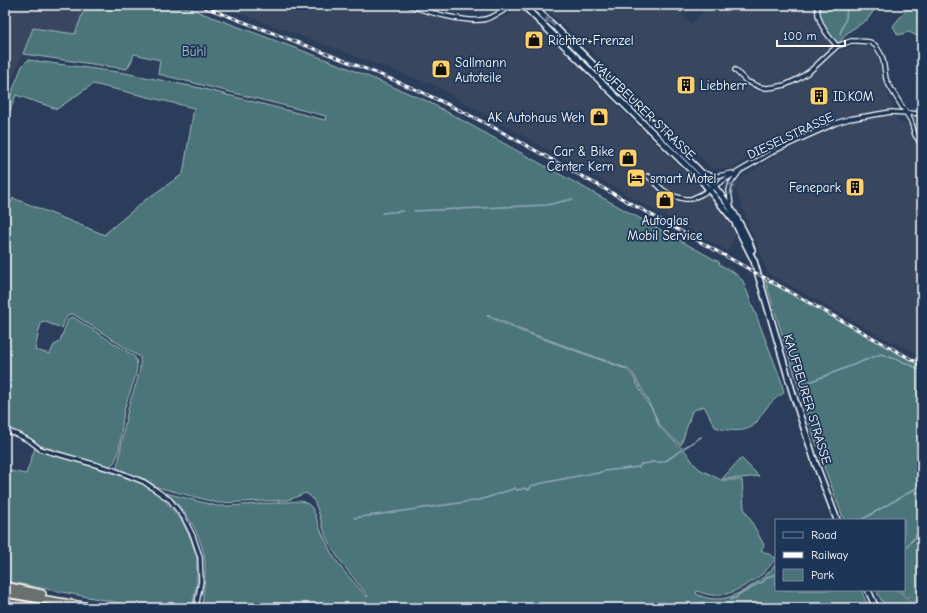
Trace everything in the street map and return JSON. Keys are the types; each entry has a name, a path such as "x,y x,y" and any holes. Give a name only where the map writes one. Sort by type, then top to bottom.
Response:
{"highway":[{"path":"5,586 43,595 56,601"},
{"path":"5,593 95,608"},
{"path":"5,602 39,608"}],"main road":[{"name":"KAUFBEURER STRASSE","path":"523,5 710,189 734,221 754,261"},
{"name":"KAUFBEURER STRASSE","path":"532,5 702,173 731,207 750,244 793,394 837,519"},
{"path":"868,591 876,608"}],"street":[{"path":"409,5 421,10 467,20 485,19 502,12 511,5"},
{"path":"677,5 681,9 685,5"},
{"path":"817,5 818,17 837,46"},
{"path":"735,70 746,81 760,87 767,88 785,85 810,72 837,46 851,41 870,42 876,46 881,54 886,79 911,121 915,135 922,145"},
{"name":"DIESELSTRASSE","path":"648,176 663,190 678,198 691,199 697,197 776,150 836,123 848,119 890,112 922,114"},
{"name":"DIESELSTRASSE","path":"702,173 718,176 739,171"},
{"name":"DIESELSTRASSE","path":"731,207 729,190 731,183 739,171"},
{"path":"5,430 30,441 40,449 114,470 144,482 170,500 184,518 193,536 200,557 201,581 196,607"}],"shaded area":[{"path":"5,5 85,6 75,34 33,28 5,97"},
{"path":"218,5 397,5 407,9 463,23 482,22 506,17 522,9 629,118 721,206 738,231 727,251 433,85"},
{"path":"542,5 672,5 691,24 710,5 813,5 815,20 838,51 853,46 869,47 877,56 881,74 897,119 900,123 922,123 922,356 884,338 768,273 733,183 779,154 811,138 806,129 772,144 729,169 711,168"}],"green space":[{"name":"Bühl","path":"77,5 180,5 343,66 427,101 719,262 720,265 735,273 743,281 781,380 784,393 771,402 756,423 747,429 737,431 715,427 704,406 692,411 681,445 661,427 652,409 660,428 686,452 695,465 701,470 721,480 742,480 744,508 764,545 761,550 775,557 775,559 759,576 734,591 722,595 710,595 697,591 696,594 703,597 716,599 735,595 760,580 775,565 775,591 861,591 869,608 202,608 205,568 202,546 195,529 185,513 166,493 217,506 301,501 308,504 313,509 332,554 343,570 367,597 368,596 346,569 331,547 314,501 305,493 287,500 218,503 157,487 145,479 119,470 117,465 128,409 140,371 140,357 73,314 70,314 67,317 62,328 42,321 35,350 50,354 54,345 60,341 68,319 73,317 134,356 137,361 136,375 125,407 118,453 115,461 109,466 106,466 41,446 19,432 5,428 5,210 7,211 13,198 105,235 145,200 183,174 194,108 93,84 57,109 16,95 5,124 5,110 22,66 28,60 125,73 200,88 325,120 326,116 158,74 160,60 134,54 127,69 23,54 33,28 75,34 85,7","holes":["488,315 522,330 628,369 634,375 652,409 646,401 633,376 627,370 521,331 487,316"]},
{"path":"819,5 878,5 867,20 848,32 837,44 829,34 821,19"},
{"path":"910,5 922,9 922,33 917,36 909,32 898,35 893,26"},
{"path":"765,280 922,367 922,528 905,548 905,519 844,519 820,456 829,448 828,445 817,446"},
{"path":"35,448 40,451 113,473 143,484 156,492 167,503 182,521 191,539 197,557 197,582 192,608 145,608 5,581 5,470 26,474"},
{"path":"741,458 759,476 722,479"},
{"path":"922,531 922,608 901,591 905,591 905,551 910,543"},
{"path":"876,591 899,591 918,608 889,608 881,600"}],"waterway":[{"path":"840,34 846,18 847,5"},
{"path":"414,211 547,205 573,199"},
{"path":"382,213 403,211"},
{"path":"807,383 881,354 909,364 922,371"},
{"path":"684,448 701,437"},
{"path":"354,518 480,500 515,488 517,490 524,488 529,490 532,485 593,473 595,474 604,471 639,467 641,464 664,461 671,458 681,450"},
{"path":"863,519 922,485"},
{"path":"731,600 736,598 739,594 763,582 767,577 775,574"},
{"path":"688,608 704,602"}],"railway":[{"path":"199,5 378,74 460,110 922,365"}],"place":[{"name":"Richter+Frenzel","path":"534,40"},
{"name":"Sallmann Autoteile","path":"441,69"},
{"name":"Liebherr","path":"686,85"},
{"name":"ID.KOM","path":"819,96"},
{"name":"AK Autohaus Weh","path":"599,117"},
{"name":"Car & Bike Center Kern","path":"628,158"},
{"name":"smart Motel","path":"636,178"},
{"name":"Fenepark","path":"855,187"},
{"name":"Autoglas Mobil Service","path":"665,200"}]}
